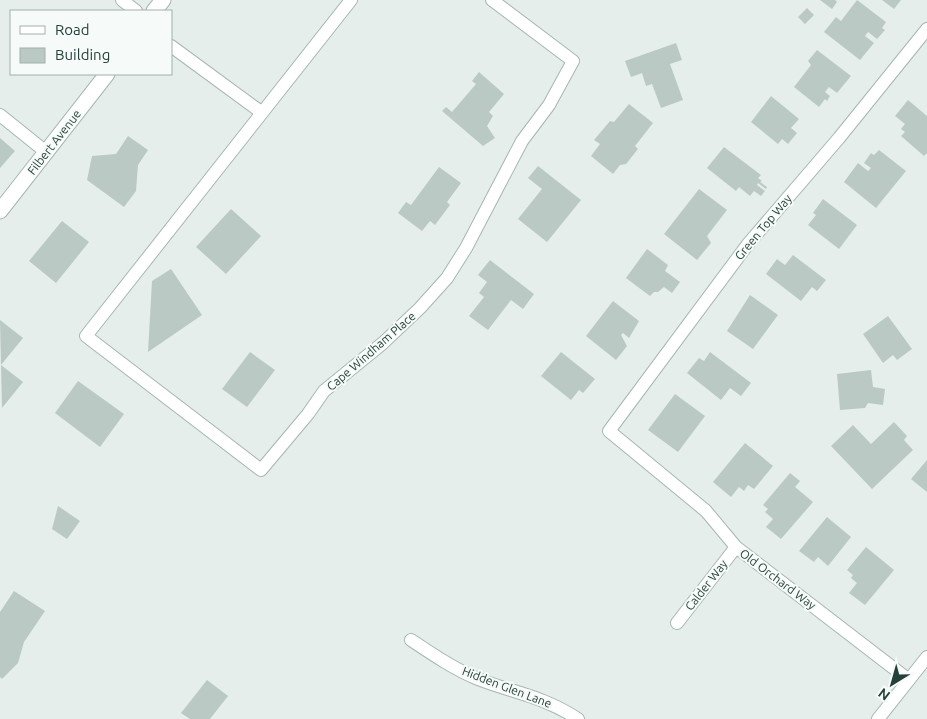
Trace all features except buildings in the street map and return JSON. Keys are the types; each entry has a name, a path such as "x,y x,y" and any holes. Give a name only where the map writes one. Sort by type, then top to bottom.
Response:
{"street":[{"path":"122,0 135,10"},
{"path":"155,10 163,0"},
{"name":"Cape Windham Place","path":"351,0 86,336 261,470 308,414 324,391 383,343 448,278 466,248 522,140 549,105 573,61 492,0"},
{"name":"Green Top Way","path":"609,432 748,244 839,138 927,30"},
{"path":"172,47 261,112"},
{"name":"Filbert Avenue","path":"0,211 106,75"},
{"path":"0,115 46,152"},
{"name":"Old Orchard Way","path":"609,432 706,511 736,547 909,680"},
{"name":"Calder Way","path":"677,623 736,547"},
{"name":"Hidden Glen Lane","path":"411,640 478,679 530,694 564,710 578,719"},
{"path":"878,719 927,657"}]}
